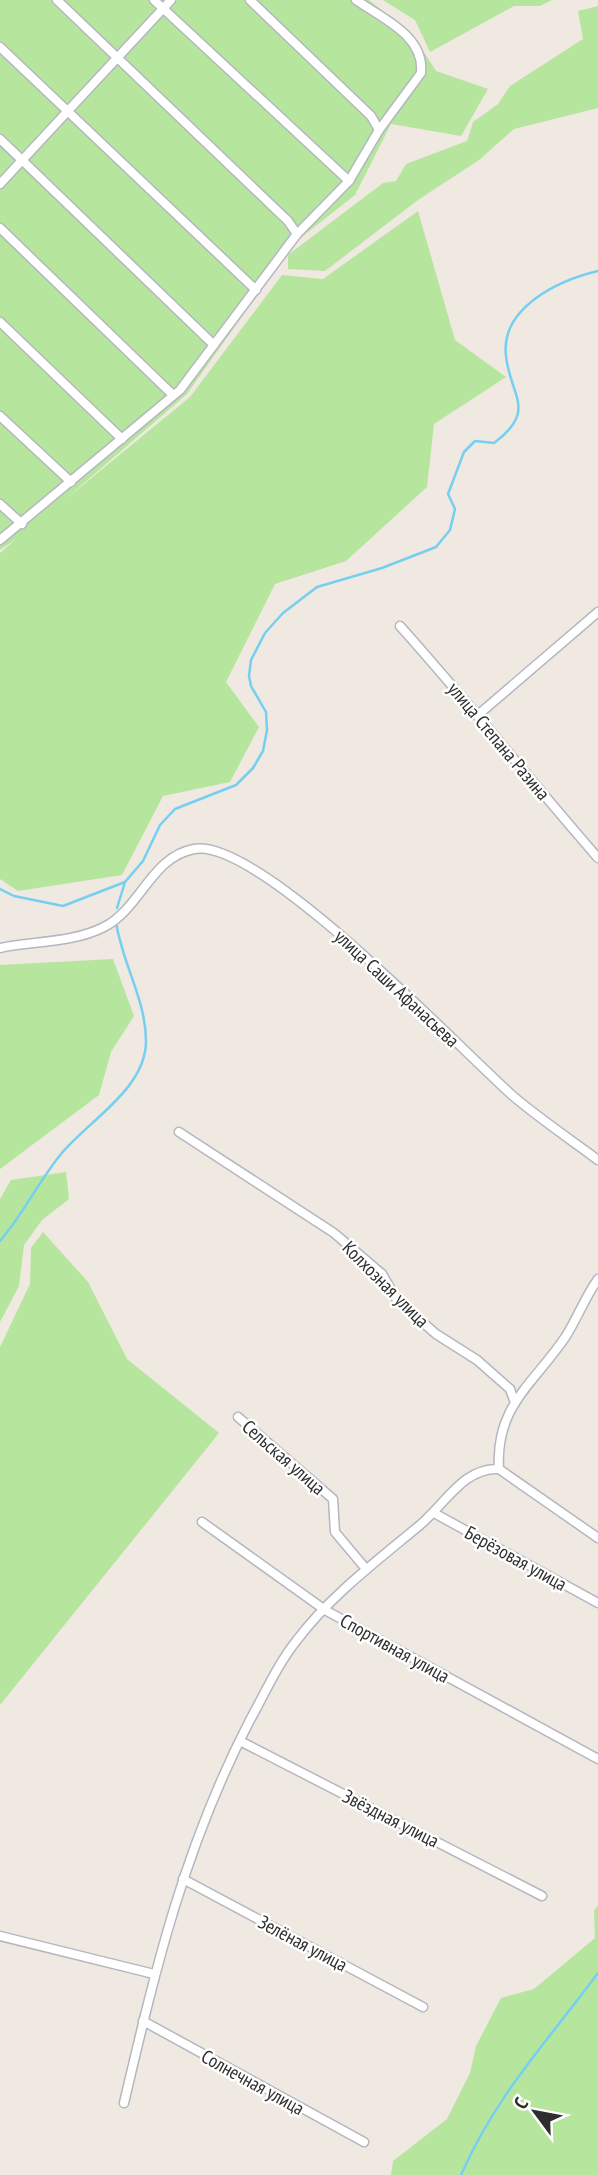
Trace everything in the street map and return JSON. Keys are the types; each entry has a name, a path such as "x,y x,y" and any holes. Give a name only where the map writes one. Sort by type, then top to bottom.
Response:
{"street":[{"path":"57,0 288,221 297,234"},
{"path":"154,0 349,181"},
{"path":"0,184 171,0"},
{"path":"250,0 371,116 379,130"},
{"path":"0,540 173,395 297,234 349,181 379,130 421,73 422,62 417,47 406,34 356,0"},
{"path":"0,47 256,290"},
{"path":"0,139 214,345"},
{"path":"0,228 173,395"},
{"path":"0,322 122,439"},
{"path":"0,416 71,482"},
{"path":"0,504 22,524"},
{"path":"479,714 598,612"},
{"name":"улица Степана Разина","path":"400,626 479,714 521,769 598,858"},
{"name":"улица Саши Афанасьева","path":"0,948 24,946 102,928 124,914 152,877 180,853 197,848 232,858 326,922 514,1097 598,1160"},
{"name":"Колхозная улица","path":"179,1132 334,1233 382,1274 397,1300 436,1334 477,1360 510,1389 514,1400"},
{"path":"499,1469 498,1452 514,1400 566,1336 582,1302 598,1279"},
{"name":"Сельская улица","path":"238,1417 333,1499 335,1532 366,1569"},
{"path":"124,2103 155,1974 196,1838 240,1741 297,1639 366,1569 434,1513 469,1476 489,1468 499,1469 598,1538"},
{"name":"Берёзовая улица","path":"434,1513 598,1603"},
{"name":"Спортивная улица","path":"202,1521 325,1610 598,1759"},
{"name":"Звёздная улица","path":"240,1741 542,1896"},
{"name":"Зелёная улица","path":"183,1879 423,2007"},
{"path":"0,1937 155,1974"},
{"name":"Солнечная улица","path":"143,2021 364,2142"}],"green space":[{"path":"0,0 369,0 415,38 436,71 488,89 461,136 391,124 355,195 294,243 187,394 62,502 190,397 282,275 323,279 418,211 455,340 506,377 434,424 427,487 346,561 275,584 226,682 259,727 230,782 163,796 122,875 18,891 0,879 0,553 16,539 0,550"},
{"path":"383,0 552,0 540,6 514,6 430,52 415,20"},
{"path":"598,6 598,108 514,129 479,160 418,200 325,271 288,269 288,255 383,183 396,181 406,164 467,141 473,122 498,104 510,86 583,39 578,11"},
{"path":"113,959 134,1016 111,1052 99,1095 0,1169 0,965"},
{"path":"66,1172 69,1199 42,1220 24,1245 19,1286 0,1322 0,1199 11,1180"},
{"path":"43,1232 88,1282 127,1359 219,1433 0,1705 0,1347 30,1284 31,1248"},
{"path":"598,1905 598,2175 391,2175 393,2161 447,2119 470,2073 476,2046 501,1998 534,1989 595,1938 594,1911"}],"waterway":[{"path":"0,889 14,896 63,906 125,882 143,861 160,825 175,809 236,785 253,768 263,751 267,730 266,712 251,686 249,676 251,660 265,633 283,613 317,587 382,568 436,547 450,530 455,509 448,494 464,452 475,441 494,443 515,421 518,402 506,356 512,323 536,298 567,281 598,271"},
{"path":"117,908 125,882"},
{"path":"0,1241 61,1154 126,1089 137,1074 143,1058 145,1026 116,922"},
{"path":"461,2175 506,2094 598,1973"}]}
